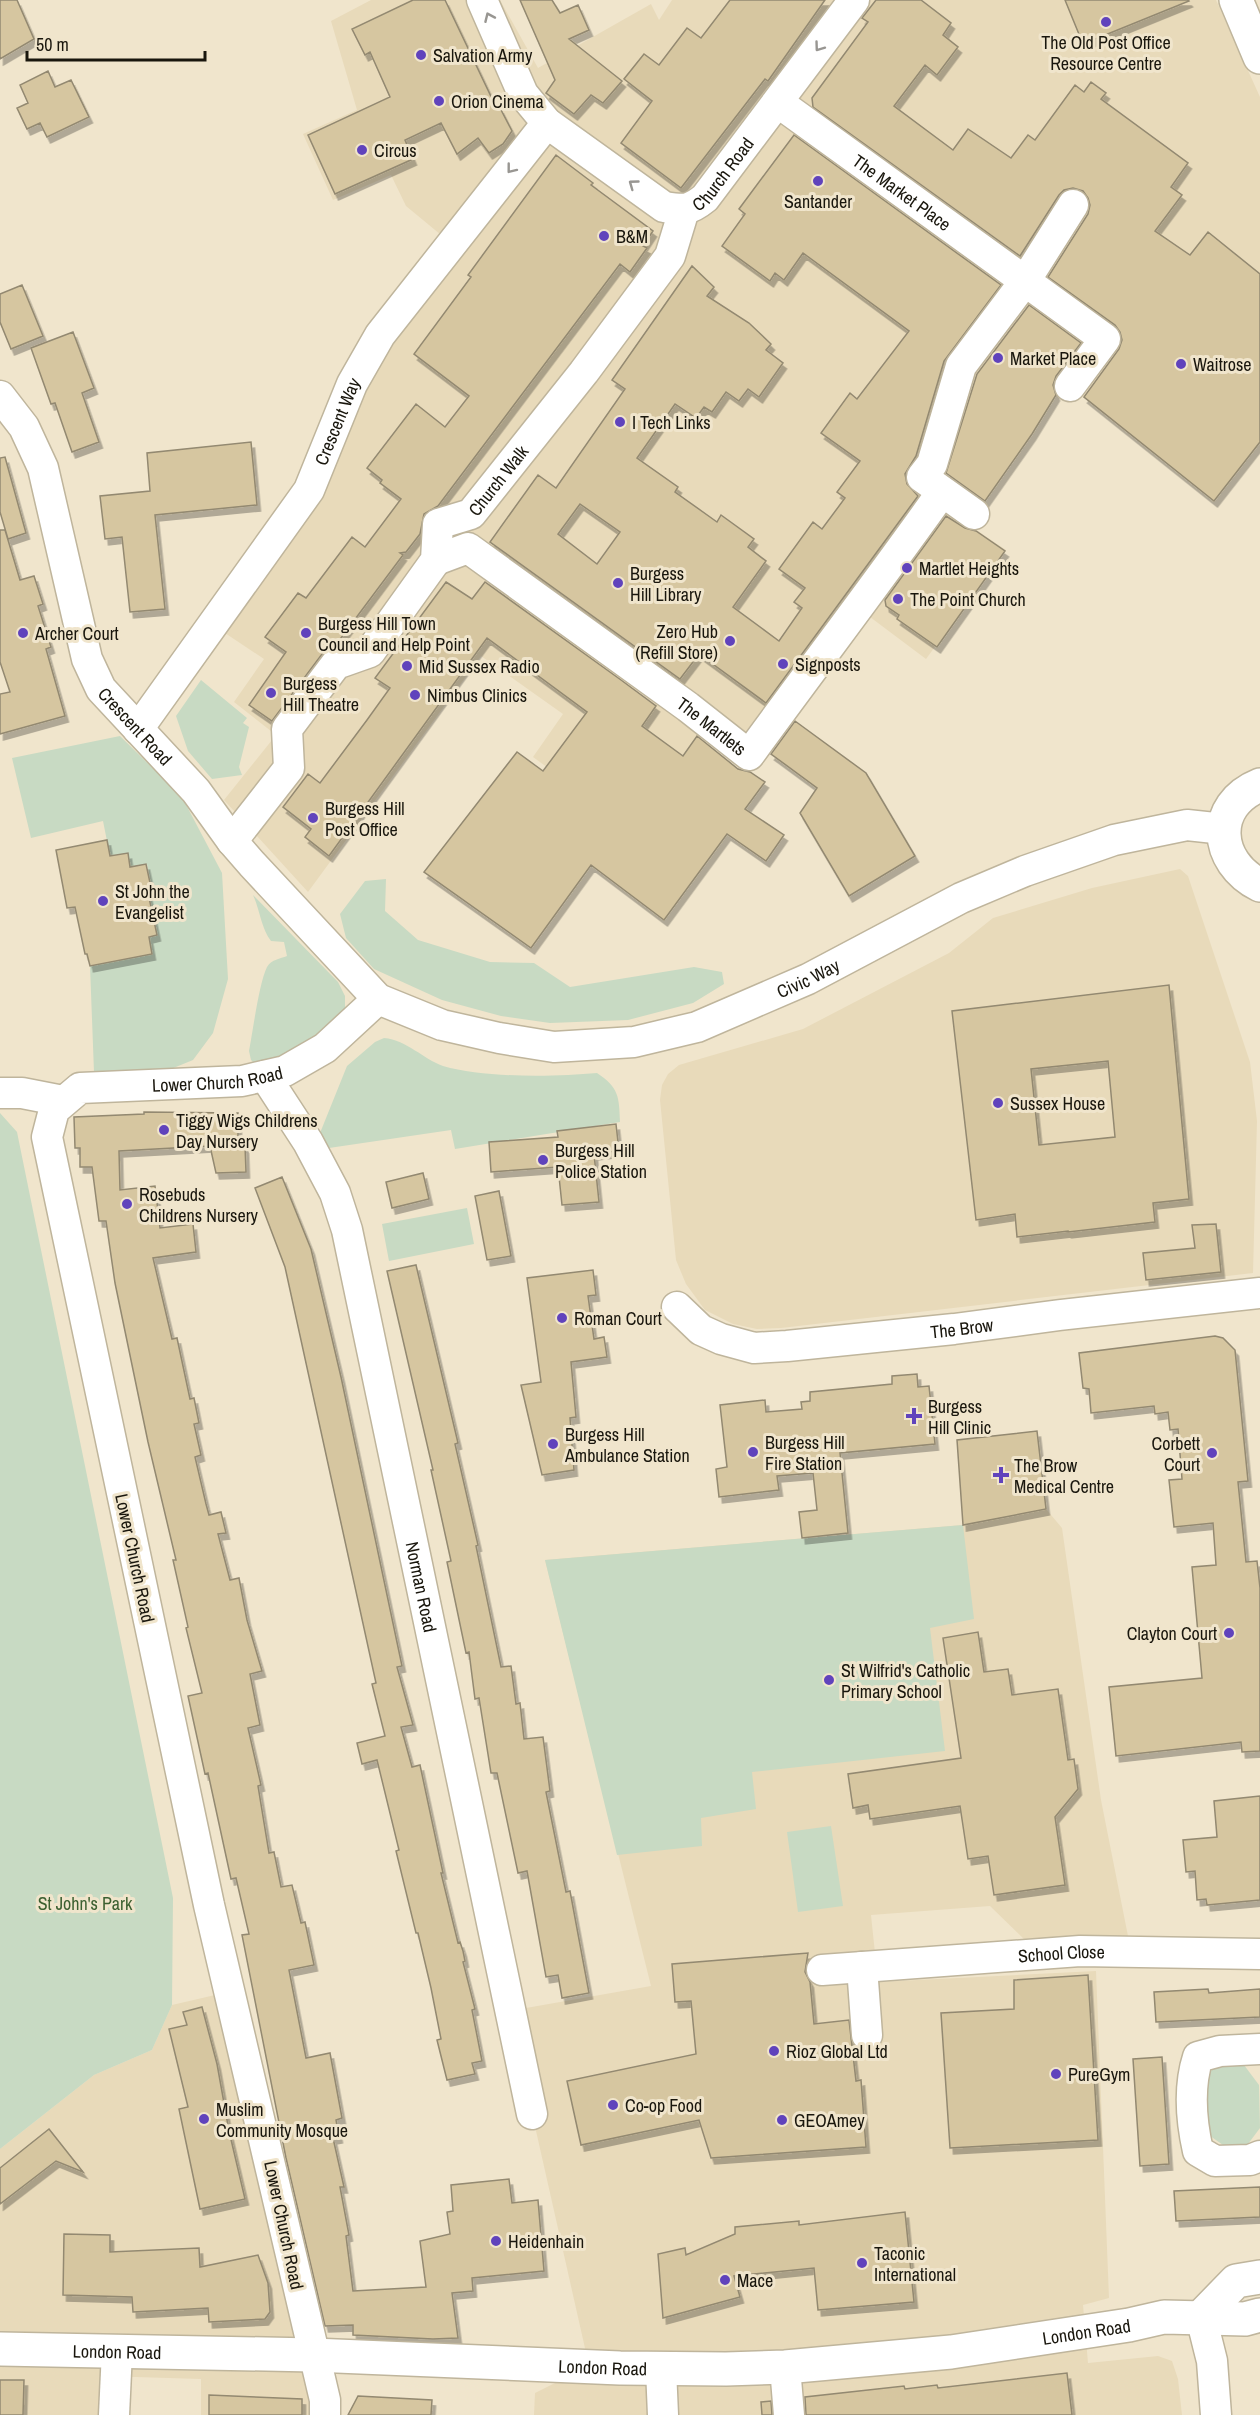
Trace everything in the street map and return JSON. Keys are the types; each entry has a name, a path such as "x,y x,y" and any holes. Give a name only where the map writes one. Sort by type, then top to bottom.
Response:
{"main road":[{"path":"1236,0 1260,57"},
{"path":"1257,890 1230,859 1225,845 1224,829 1227,815 1234,803 1244,793 1260,785"},
{"path":"1201,2317 1236,2281 1260,2277"},
{"name":"London Road","path":"0,2349 313,2355 661,2369 785,2367 939,2353 1039,2340 1130,2325 1164,2316 1245,2319 1260,2315"}],"street":[{"name":"Church Road","path":"482,0 524,94 548,123 664,207 684,210 693,208 705,198 779,103 854,0"},
{"name":"The Market Place","path":"779,103 1105,339 1070,386"},
{"name":"Crescent Way","path":"138,729 309,490 352,384 380,335 548,123"},
{"path":"975,514 922,477 932,464 961,366 1025,281 1073,205"},
{"name":"Church Walk","path":"436,560 438,524 471,514 584,372 670,256 684,210"},
{"name":"Crescent Road","path":"0,396 24,427 43,468 87,659 101,689 196,791 232,841 378,999"},
{"name":"The Martlets","path":"468,548 688,707 749,755 843,626 866,599 942,492"},
{"path":"232,841 289,768 287,729 336,664 370,652 436,560 468,548 471,514"},
{"name":"Civic Way","path":"378,999 442,1025 499,1038 554,1047 634,1042 697,1028 762,1000 843,961 961,898 1024,870 1124,838 1187,825 1224,829"},
{"name":"Lower Church Road","path":"325,2415 324,2400 269,2158 209,1905 47,1137 54,1110 80,1088 242,1081 285,1071 325,1048 378,999"},
{"name":"Norman Road","path":"265,1076 308,1142 335,1193 347,1230 532,2114"},
{"path":"0,1093 22,1093 63,1101"},
{"name":"The Brow","path":"676,1307 701,1330 721,1339 754,1348 954,1329 1260,1293"},
{"name":"School Close","path":"822,1970 1080,1951 1260,1954"},
{"path":"862,1967 867,2036"},
{"path":"1260,2049 1220,2051 1198,2057 1191,2078 1193,2130 1198,2151 1215,2161 1250,2160 1260,2156"},
{"path":"1201,2317 1212,2361 1216,2415"},
{"path":"114,2415 117,2351"},
{"path":"785,2367 789,2415"},
{"path":"661,2369 663,2415"}],"shaded area":[{"path":"371,0 500,0 538,68 651,4 659,20 672,0 1216,0 1260,97 1260,442 1214,501 1064,382 1032,434 966,523 1006,550 926,659 862,611 749,762 707,730 634,830 533,757 563,714 481,656 308,892 224,800 276,735 234,702 264,659 225,633 361,388 452,244 406,206 391,175 333,200 303,134 357,110 331,21"},
{"path":"1180,869 1188,876 1250,1062 1257,1121 1253,1273 781,1328 757,1329 733,1324 705,1310 686,1284 676,1260 660,1100 662,1085 668,1074 679,1065 803,1029 949,953 993,918 1092,888"},
{"path":"1046,1509 1062,1528 1101,1800 1128,1936 1029,1944 990,1906 871,1915 878,1982 1096,1971 1109,2298 1083,2305 1088,2363 1158,2356 1172,2361 1178,2379 1182,2415 534,2415 535,2393 589,2366 509,2011 651,1986 545,1560 963,1525"},
{"path":"228,1992 313,2355 310,2415 201,2415 201,2379 102,2376 100,2415 0,2415 0,2149 94,2075 152,2050 172,2005"}],"green space":[{"path":"201,680 247,718 243,723 249,727 239,767 242,775 212,779 188,751 176,716"},
{"path":"120,736 182,797 222,873 228,979 213,1033 193,1060 166,1071 94,1072 90,966 152,954 149,937 157,935 155,924 139,894 152,892 147,864 130,867 128,853 110,856 103,821 31,838 12,758"},
{"path":"386,879 385,911 418,940 490,962 534,963 570,987 694,967 722,972 724,984 693,1003 628,1020 550,1023 501,1016 442,1000 374,969 346,938 340,914 365,881"},
{"path":"253,895 338,982 345,996 345,1011 327,1033 297,1052 256,1065 251,1060 249,1051 264,974 271,962 287,956 284,942 271,941 268,936"},
{"path":"384,1038 400,1042 443,1066 460,1070 499,1075 597,1073 614,1088 619,1105 620,1122 455,1149 451,1130 329,1148 320,1133 347,1066 375,1042"},
{"name":"St John's Park","path":"0,1113 17,1132 173,1898 172,2005 152,2050 94,2075 0,2149"},
{"path":"467,1208 474,1244 389,1261 382,1224"},
{"path":"963,1525 974,1619 930,1628 945,1751 752,1772 756,1809 701,1818 702,1846 617,1855 545,1560"},
{"path":"831,1826 843,1906 798,1912 787,1832"},
{"path":"1216,2065 1244,2065 1259,2085 1260,2128 1248,2144 1223,2145 1206,2133 1203,2081"}],"building":[{"path":"0,0 17,0 34,39 0,59"},
{"path":"413,0 445,0 497,109 500,108 512,131 503,144 489,153 478,138 457,154 441,123 405,140 413,159 335,194 308,135 390,97 370,52 365,55 352,29"},
{"path":"520,0 552,0 560,13 578,5 589,30 569,39 622,81 603,103 591,95 574,114 546,93 555,80"},
{"path":"730,0 825,0 768,81 765,79 681,188 621,143 652,101 624,79 644,54 659,65 687,28 701,38"},
{"path":"876,0 921,0 951,23 943,35 958,47 937,75 925,65 894,106 953,150 968,129 1011,158 1028,135 1035,140 1075,85 1084,92 1091,82 1106,93 1101,99 1188,163 1171,187 1182,195 1155,231 1190,255 1208,232 1260,274 1260,442 1214,501 1084,397 1119,349 1122,340 1115,325 1048,277 1088,214 1090,205 1083,191 1073,188 1064,190 1059,195 1020,256 813,107 812,98 868,22 862,18"},
{"name":"The Old Post Office Resource Centre","path":"1065,0 1188,0 1189,1 1083,44"},
{"path":"48,71 55,87 71,80 89,117 47,137 40,123 27,129 17,108 28,103 20,85"},
{"path":"794,135 1001,285 944,361 916,456 905,474 907,484 918,496 766,703 699,654 680,679 490,542 538,475 556,488 625,389 612,380 692,266 714,287 707,296 749,323 771,344 766,350 783,363 759,397 748,389 739,401 726,392 712,412 704,407 696,418 675,404 637,458 678,487 675,492 717,522 721,515 754,539 748,547 766,561 733,607 779,641 802,608 794,602 805,588 779,569 813,522 822,529 845,498 837,492 860,461 821,433 850,393 857,399 909,331 803,253 784,280 775,273 770,281 722,246 745,214 739,209","holes":["580,504 620,532 597,564 558,534"]},
{"path":"556,155 593,183 591,185 653,231 643,246 647,248 630,272 620,264 438,506 424,514 420,534 406,552 400,553 403,555 335,646 322,654 272,721 249,705 286,652 265,637 298,593 306,598 352,537 365,547 401,499 380,483 382,480 367,468 416,404 445,427 469,396 414,354 471,277 468,275"},
{"path":"22,285 43,336 11,349 0,322 0,294"},
{"path":"1029,305 1081,343 1056,376 1053,385 1056,395 985,501 946,473 977,374"},
{"path":"73,332 94,388 82,393 99,442 72,452 55,403 51,404 31,348"},
{"path":"251,442 257,505 155,515 165,609 130,612 122,537 105,539 100,496 150,491 147,453"},
{"path":"5,457 26,533 8,539 0,512 0,458"},
{"path":"946,516 965,528 976,531 1005,551 937,647 897,619 899,615 886,606 885,600"},
{"path":"0,530 5,530 20,580 34,576 43,604 38,606 51,647 46,649 65,716 0,734 0,694 10,692 0,662"},
{"path":"446,582 472,599 485,582 621,680 656,706 642,726 683,756 697,736 738,769 750,772 765,782 745,809 784,835 766,861 727,834 664,920 591,865 531,948 424,872 517,752 543,771 587,712 487,638 329,856 305,837 311,829 283,807 308,774 320,783 367,720 390,688 375,678"},
{"path":"795,721 866,773 915,856 849,896 800,813 817,788 771,754"},
{"name":"St John the Evangelist","path":"107,840 110,856 128,853 130,867 146,864 152,892 148,893 157,935 149,937 152,954 90,966 87,954 85,954 75,907 67,908 56,850"},
{"name":"Sussex House","path":"1169,985 1189,1199 1153,1203 1155,1222 1068,1232 1017,1237 1015,1214 976,1220 952,1011","holes":["1108,1061 1115,1137 1039,1145 1031,1069"]},
{"path":"144,1112 238,1113 238,1146 245,1146 246,1172 216,1173 210,1146 119,1151 120,1190 155,1186 160,1228 193,1224 196,1252 153,1258 172,1339 177,1338 190,1399 194,1398 199,1423 194,1424 201,1455 195,1457 206,1504 209,1515 221,1512 226,1533 218,1534 230,1580 239,1578 247,1620 262,1671 250,1674 260,1725 248,1728 261,1785 258,1786 269,1853 274,1852 281,1887 292,1885 301,1923 305,1922 314,1965 289,1970 306,2058 330,2053 342,2118 336,2120 339,2137 333,2138 344,2187 340,2187 349,2235 346,2236 353,2291 426,2287 420,2241 450,2234 447,2212 453,2211 451,2185 509,2179 512,2203 538,2200 544,2271 472,2278 473,2291 452,2293 458,2338 353,2335 353,2325 325,2326 286,2158 242,1935 249,1934 236,1878 231,1879 208,1773 205,1774 188,1696 202,1693 186,1628 188,1627 173,1560 176,1560 148,1442 115,1283 106,1221 99,1221 92,1167 80,1167 80,1148 75,1148 74,1117 144,1114"},
{"name":"Burgess Hill Police Station","path":"616,1124 619,1151 594,1154 599,1202 562,1205 558,1167 491,1172 489,1142 558,1137 557,1131"},
{"path":"423,1173 429,1199 392,1208 386,1182"},
{"path":"282,1177 311,1249 341,1377 402,1666 397,1667 413,1725 401,1727 412,1767 420,1765 443,1873 441,1873 458,1943 460,1942 463,1951 465,1961 463,1962 475,2009 472,2010 482,2061 472,2063 475,2074 447,2080 437,2040 441,2039 431,1988 396,1851 399,1850 377,1760 362,1764 357,1743 385,1736 372,1684 376,1683 285,1267 255,1188"},
{"path":"499,1191 511,1256 487,1260 475,1196"},
{"path":"1216,1224 1221,1272 1146,1280 1143,1253 1195,1248 1192,1225"},
{"path":"416,1265 458,1443 455,1444 478,1545 476,1546 501,1667 511,1666 516,1704 520,1703 524,1739 543,1737 550,1791 546,1792 566,1892 570,1891 589,1993 562,1998 558,1975 546,1977 527,1871 518,1873 497,1773 491,1773 479,1698 475,1699 469,1652 466,1653 447,1562 451,1561 431,1470 433,1470 387,1271"},
{"path":"593,1270 596,1295 588,1296 594,1339 604,1337 607,1357 571,1362 576,1417 570,1418 574,1470 542,1475 521,1385 541,1382 527,1278"},
{"path":"1215,1336 1223,1338 1235,1350 1248,1481 1238,1482 1246,1562 1257,1561 1260,1588 1260,1751 1242,1752 1241,1742 1116,1756 1109,1687 1202,1678 1192,1567 1216,1565 1213,1523 1174,1527 1169,1480 1182,1479 1178,1429 1170,1430 1168,1412 1155,1414 1154,1406 1091,1413 1089,1389 1083,1388 1079,1353"},
{"path":"917,1374 918,1387 929,1386 935,1444 840,1453 848,1533 802,1538 799,1512 817,1510 813,1473 777,1476 779,1490 719,1497 716,1469 727,1467 720,1405 765,1400 766,1412 802,1409 801,1402 810,1401 810,1392 892,1384 892,1376"},
{"name":"The Brow Medical Centre","path":"1037,1431 1046,1509 963,1525 957,1440"},
{"path":"978,1632 984,1672 1008,1669 1012,1695 1058,1689 1068,1760 1074,1759 1078,1789 1055,1817 1065,1885 994,1895 988,1856 968,1859 960,1806 870,1819 868,1805 853,1808 848,1774 961,1758 943,1638"},
{"path":"1260,1796 1260,1900 1207,1905 1206,1899 1197,1900 1195,1871 1186,1872 1183,1840 1217,1837 1214,1801"},
{"path":"808,1953 805,1972 810,1982 814,2024 849,2020 856,2081 861,2080 866,2147 711,2158 699,2120 581,2145 567,2081 696,2054 691,2001 675,2002 672,1964"},
{"path":"1088,1975 1098,2140 950,2148 941,2013 1014,2009 1014,1980"},
{"path":"1208,1989 1209,1993 1260,1989 1260,2017 1156,2022 1154,1992"},
{"path":"202,2007 217,2064 229,2131 245,2199 200,2209 179,2109 188,2107 169,2029 187,2025 183,2012"},
{"path":"1162,2057 1169,2164 1140,2166 1133,2059"},
{"path":"49,2129 83,2172 56,2161 0,2204 0,2168"},
{"path":"1260,2187 1260,2217 1176,2221 1174,2191"},
{"path":"905,2212 914,2302 818,2310 814,2268 734,2276 740,2297 663,2318 658,2254 685,2248 686,2255 735,2234 735,2227 799,2221 799,2225"},
{"path":"64,2234 110,2235 110,2252 199,2248 200,2267 258,2255 268,2283 270,2312 265,2319 209,2322 208,2308 133,2312 132,2297 63,2295"},
{"path":"1067,2373 1072,2415 806,2415 805,2397 904,2386 905,2389 937,2385 938,2388"},
{"path":"0,2380 24,2380 23,2415 0,2415"},
{"path":"209,2395 302,2399 302,2415 209,2415"},
{"path":"358,2396 432,2400 431,2415 348,2415"},
{"path":"771,2401 772,2415 762,2415 761,2402"}],"place":[{"name":"The Old Post Office Resource Centre","path":"1106,22"},
{"name":"Salvation Army","path":"421,55"},
{"name":"Orion Cinema","path":"439,101"},
{"name":"Circus","path":"362,150"},
{"name":"Santander","path":"818,181"},
{"name":"B&M","path":"604,236"},
{"name":"Market Place","path":"998,358"},
{"name":"Waitrose","path":"1181,364"},
{"name":"I Tech Links","path":"620,422"},
{"name":"Martlet Heights","path":"907,568"},
{"name":"Burgess Hill Library","path":"618,583"},
{"name":"The Point Church","path":"898,599"},
{"name":"Archer Court","path":"23,633"},
{"name":"Burgess Hill Town Council and Help Point","path":"306,633"},
{"name":"Zero Hub (Refill Store)","path":"730,641"},
{"name":"Signposts","path":"783,664"},
{"name":"Mid Sussex Radio","path":"407,666"},
{"name":"Burgess Hill Theatre","path":"271,693"},
{"name":"Nimbus Clinics","path":"415,695"},
{"name":"Burgess Hill Post Office","path":"313,818"},
{"name":"St John the Evangelist","path":"103,901"},
{"name":"Sussex House","path":"998,1103"},
{"name":"Tiggy Wigs Childrens Day Nursery","path":"164,1130"},
{"name":"Burgess Hill Police Station","path":"543,1160"},
{"name":"Rosebuds Childrens Nursery","path":"127,1204"},
{"name":"Roman Court","path":"562,1318"},
{"name":"Burgess Hill Clinic","path":"914,1416"},
{"name":"Burgess Hill Ambulance Station","path":"553,1444"},
{"name":"Burgess Hill Fire Station","path":"753,1452"},
{"name":"Corbett Court","path":"1212,1453"},
{"name":"The Brow Medical Centre","path":"1001,1475"},
{"name":"Clayton Court","path":"1229,1633"},
{"name":"St Wilfrid's Catholic Primary School","path":"829,1680"},
{"name":"Rioz Global Ltd","path":"774,2051"},
{"name":"PureGym","path":"1056,2074"},
{"name":"Co-op Food","path":"613,2105"},
{"name":"Muslim Community Mosque","path":"204,2119"},
{"name":"GEOAmey","path":"782,2120"},
{"name":"Heidenhain","path":"496,2241"},
{"name":"Taconic International","path":"862,2263"},
{"name":"Mace","path":"725,2280"}]}
